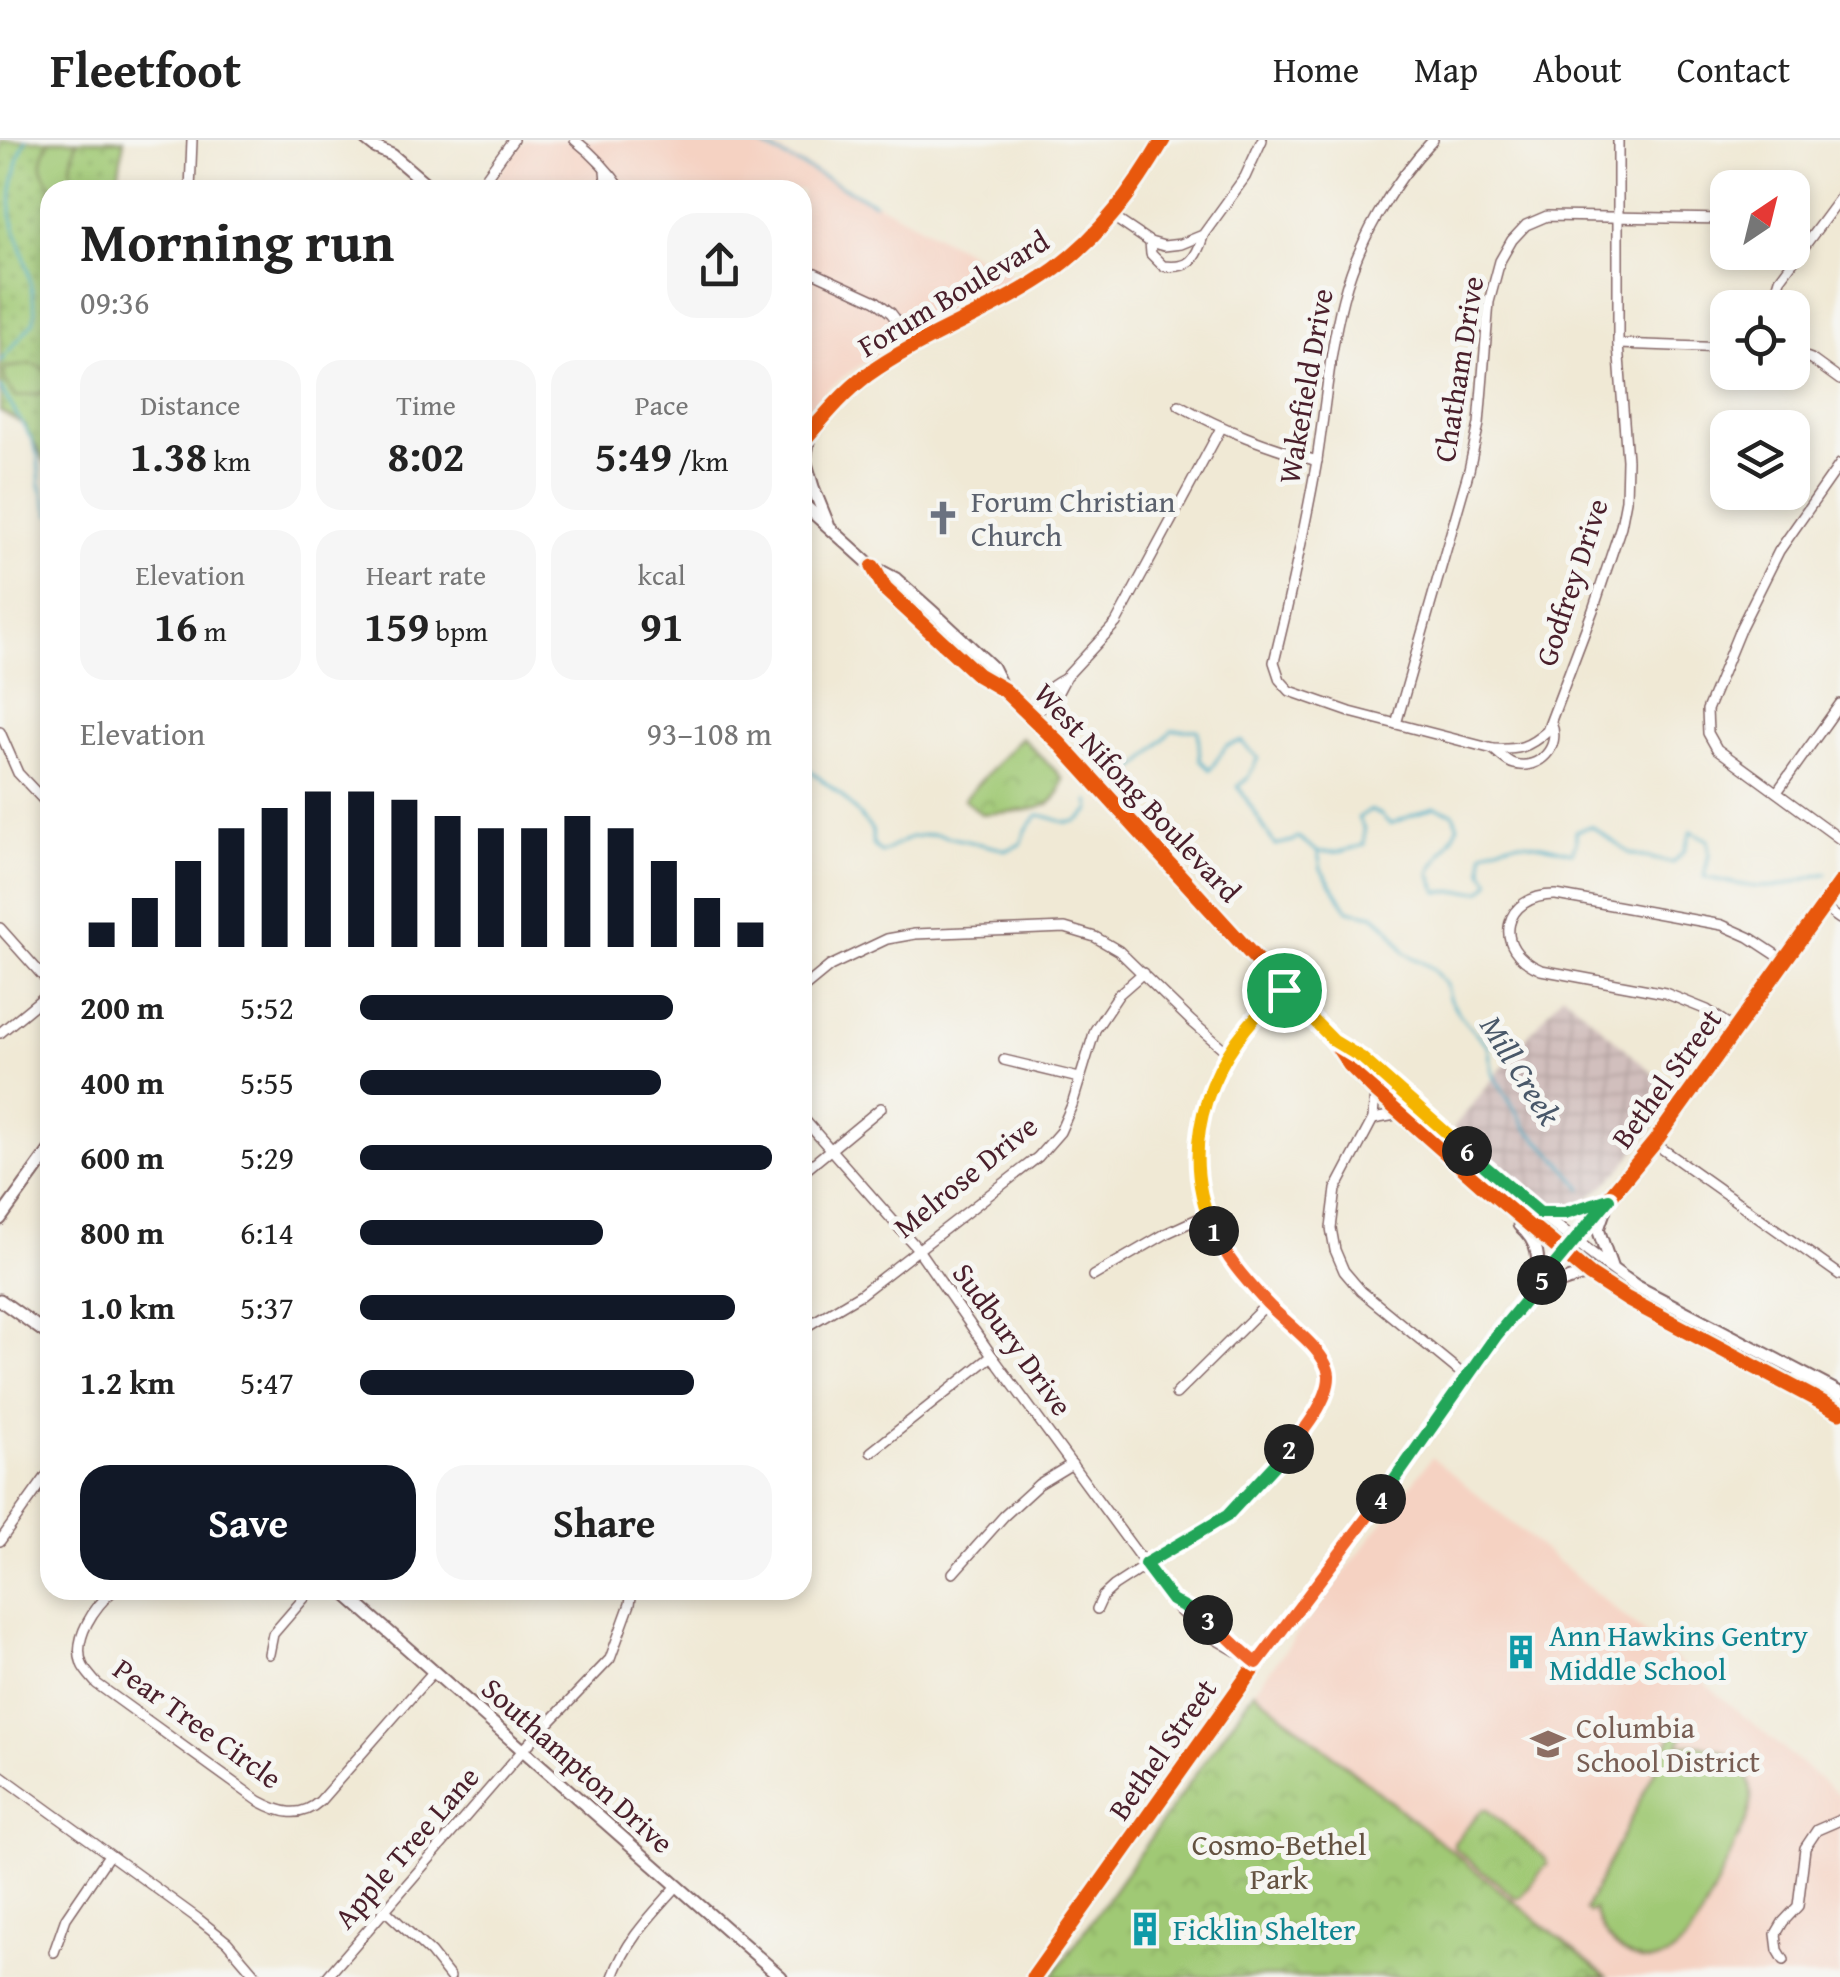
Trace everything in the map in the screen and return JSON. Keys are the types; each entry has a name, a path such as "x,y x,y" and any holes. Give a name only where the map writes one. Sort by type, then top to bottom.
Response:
{"main road":[{"path":"366,140 421,180"},
{"path":"385,140 392,156"},
{"name":"Forum Boulevard","path":"812,429 866,376 1054,270 1112,217 1163,140"},
{"path":"812,484 829,528"},
{"name":"West Nifong Boulevard","path":"812,512 971,647 992,667 1004,690"},
{"path":"812,522 829,528"},
{"name":"West Nifong Boulevard","path":"873,567 885,589 978,676 1004,690 1085,770 1334,1041 1350,1065 1480,1183 1590,1275 1661,1318 1840,1412"},
{"path":"922,624 940,629 963,649 971,647"},
{"name":"Bethel Street","path":"1034,1977 1496,1336 1654,1144 1840,884"},
{"name":"West Nifong Boulevard","path":"1334,1041 1362,1058 1574,1242 1613,1270 1636,1286 1840,1393"},
{"path":"0,1219 40,1166"},
{"path":"1480,1183 1484,1196 1528,1233 1536,1249 1539,1267 1531,1293"},
{"path":"1540,1213 1565,1213 1609,1199"},
{"path":"1609,1199 1598,1228 1613,1270"},
{"path":"1531,1293 1590,1275"},
{"path":"0,1300 40,1329"},
{"path":"1780,1380 1800,1381 1840,1402"},
{"name":"Southampton Drive","path":"353,1600 781,1977"}],"street":[{"path":"190,180 192,140"},
{"path":"484,180 513,140"},
{"path":"575,140 595,156 606,180"},
{"path":"1150,242 1151,254 1163,266 1177,268 1187,264 1202,236 1246,177 1262,140"},
{"name":"Wakefield Drive","path":"1396,724 1290,691 1280,680 1274,662 1300,553 1340,313 1357,257 1404,173 1433,140"},
{"name":"Godfrey Drive","path":"1493,749 1518,766 1534,764 1552,746 1555,732 1551,723 1621,526 1627,460 1618,344 1618,140"},
{"path":"604,170 616,180"},
{"path":"1810,236 1840,198"},
{"name":"Chatham Drive","path":"1396,724 1470,470 1482,406 1488,302 1500,261 1512,240 1526,224 1547,216 1710,218"},
{"path":"1112,217 1150,242 1164,246 1202,236"},
{"path":"812,272 876,300 891,312 916,346"},
{"path":"1618,344 1710,347"},
{"path":"1810,359 1840,380"},
{"path":"1179,404 1261,445 1316,461"},
{"path":"1030,716 1037,700 1066,678 1116,623 1221,428"},
{"path":"1840,464 1779,551 1741,627 1707,710 1708,733 1717,749 1840,840"},
{"path":"1777,792 1840,704"},
{"path":"1396,724 1510,750 1534,743 1551,723"},
{"path":"0,732 18,773 40,797"},
{"path":"1735,1029 1707,1010 1665,993 1528,965 1512,948 1508,926 1512,917 1531,897 1556,895 1722,925 1784,960"},
{"path":"1824,906 1840,918"},
{"path":"0,928 40,973"},
{"path":"812,981 830,966 887,939 915,934 1065,928 1119,950 1227,1052"},
{"name":"Melrose Drive","path":"812,1324 861,1294 1038,1157 1060,1132 1095,1030 1119,994 1143,973"},
{"path":"1097,1609 1114,1586 1227,1516 1314,1417 1326,1390 1329,1376 1317,1351 1267,1304 1226,1257 1206,1215 1197,1162 1203,1110 1227,1052 1268,1002 1284,990"},
{"path":"0,1033 40,1000"},
{"path":"1004,1060 1080,1078"},
{"path":"1375,1090 1373,1119 1336,1189 1332,1228 1335,1250 1344,1271 1361,1291 1466,1377"},
{"path":"812,1166 881,1108"},
{"path":"1373,1119 1402,1114"},
{"name":"Sudbury Drive","path":"812,1128 918,1248 992,1356 1185,1618 1257,1663"},
{"path":"1654,1144 1840,1275"},
{"path":"1093,1276 1206,1215"},
{"path":"1176,1394 1267,1304"},
{"path":"872,1452 992,1356"},
{"path":"952,1573 1039,1484 1072,1464"},
{"path":"0,1541 40,1485"},
{"name":"Pear Tree Circle","path":"105,1600 90,1618 79,1642 82,1664 97,1684 278,1812 297,1813 320,1800 434,1671"},
{"path":"269,1654 273,1634 302,1600"},
{"path":"524,1749 610,1659 631,1600"},
{"name":"Apple Tree Lane","path":"327,1977 524,1749"},
{"path":"0,1775 197,1918 227,1942 258,1977"},
{"path":"1784,1960 1776,1934 1798,1906 1804,1848 1817,1830 1840,1820"},
{"path":"54,1952 66,1918 109,1855"},
{"path":"613,1977 634,1934 677,1886"},
{"path":"385,1910 431,1953 450,1977"}],"shaded area":[{"path":"525,140 759,140 1015,277 886,347 827,389 812,405 812,180 495,180"},
{"path":"1563,993 1677,1095 1620,1171 1604,1186 1574,1206 1552,1210 1453,1128"},
{"name":"Columbia School District","path":"1432,1457 1840,1796 1840,1977 1607,1977 1254,1691"}],"green space":[{"path":"0,140 124,140 118,180 40,180 40,453 23,424 0,411"},
{"path":"50,140 77,140 73,180 48,180 42,166"},
{"path":"40,368 40,393 16,397 5,381 4,370"},
{"path":"1021,737 1063,779 1058,794 1038,808 981,814 964,799"},
{"name":"Cosmo-Bethel Park","path":"1254,1691 1607,1977 1052,1977"},
{"path":"1675,1730 1683,1735 1679,1745 1712,1747 1737,1761 1746,1772 1751,1801 1747,1819 1696,1926 1676,1951 1649,1961 1618,1949 1603,1931 1594,1909 1589,1913 1585,1910"},
{"path":"1482,1810 1487,1810 1546,1859 1547,1864 1520,1898 1454,1848"}],"waterway":[{"name":"Mill Creek","path":"0,362 34,321 28,269 11,215 12,189 26,140"},
{"path":"751,140 874,203"},
{"name":"Mill Creek","path":"0,387 31,438 38,456 40,485"},
{"name":"Mill Creek","path":"1116,780 1140,765 1172,730 1198,730 1200,760 1210,770 1226,746 1241,741 1258,758 1247,779 1238,786 1275,845 1298,837 1318,852 1321,869 1348,910 1374,915 1390,929 1405,953 1432,968 1446,985 1461,1017 1488,1046 1493,1074 1526,1128 1582,1189"},
{"name":"Mill Creek","path":"812,772 842,796 872,830 873,845 881,853 911,837 935,834 1007,850 1021,844 1038,815 1073,822 1091,810 1089,801"},
{"path":"1319,852 1339,852 1364,845 1364,829 1358,818 1370,810 1390,824 1434,807 1453,813 1458,826 1430,873 1438,892 1482,891 1490,881 1483,871 1483,852 1517,842 1572,852 1576,831 1591,826 1631,854 1673,863 1684,851 1691,831 1708,840 1704,877 1732,883 1769,887 1827,873"}],"cycle path":[{"path":"812,431 841,398 889,360 1033,284 1072,255 1116,210 1163,140"},
{"path":"873,567 885,589 978,675 1004,690 1060,744 1334,1041 1350,1065 1480,1183 1590,1275 1627,1299 1840,1412"},
{"path":"1034,1977 1495,1336 1654,1143 1840,883"}],"place":[{"name":"Forum Christian Church","path":"943,518"},
{"name":"Ann Hawkins Gentry Middle School","path":"1521,1652"},
{"name":"Columbia School District","path":"1548,1744"},
{"name":"Ficklin Shelter","path":"1145,1929"}],"route":[{"path":"1284,990 1334,1041 1362,1058 1540,1213 1565,1213 1609,1199 1496,1336 1379,1502 1257,1663 1200,1614 1172,1600 1145,1564 1227,1516 1244,1500 1301,1435 1326,1390 1329,1376 1317,1351 1267,1304 1226,1257 1206,1215 1197,1162 1203,1110 1227,1052 1268,1002 1284,990"}]}
